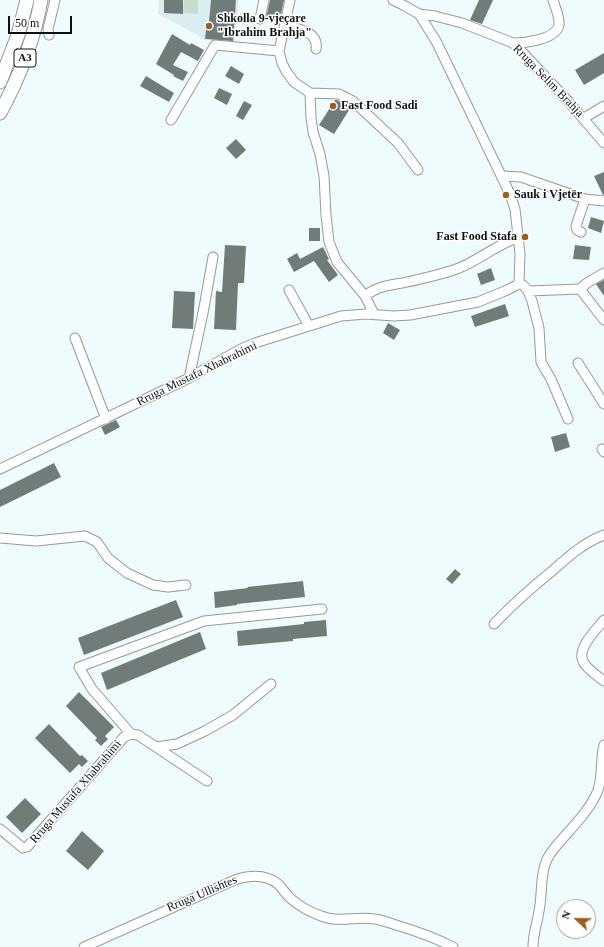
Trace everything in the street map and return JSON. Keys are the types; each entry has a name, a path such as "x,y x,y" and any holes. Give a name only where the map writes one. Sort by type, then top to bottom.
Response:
{"highway":[{"name":"A3","path":"0,82 18,34 27,0"},
{"name":"A3","path":"0,113 10,94 32,37 41,0"}],"street":[{"path":"49,35 48,29 55,0"},
{"path":"260,19 264,0"},
{"path":"290,0 279,51 282,63 294,82 310,93 339,94 353,101 398,143 418,170"},
{"name":"Rruga Selim Brahja","path":"392,0 418,14 435,16 462,23 513,43 584,118 604,143"},
{"path":"513,43 534,42 557,29 559,25 559,18 553,0"},
{"path":"418,14 436,41 502,176 516,209 517,238 520,254 519,284 523,285 528,291 532,301 539,328 541,362 551,378 568,420"},
{"path":"285,25 311,33 316,42 316,49"},
{"path":"171,120 215,45 279,51"},
{"path":"310,93 313,132 320,154 324,176 329,242 337,262 365,296 374,314"},
{"path":"584,118 604,106"},
{"path":"502,176 521,177 585,199 604,201"},
{"path":"581,232 577,230 576,226 585,199"},
{"path":"365,296 372,290 460,268 508,241 517,238"},
{"path":"189,378 213,257"},
{"path":"528,291 580,289 604,273"},
{"name":"Rruga Mustafa Xhabrahimi","path":"0,469 189,378 241,349 341,316 366,314 394,316 410,315 446,309 478,302 519,284"},
{"path":"580,289 604,320"},
{"path":"289,290 309,326"},
{"path":"74,338 106,418"},
{"path":"578,363 604,404"},
{"path":"494,624 522,596 576,550 593,539 603,535"},
{"path":"0,538 36,541 70,536 85,536 97,542 108,558 127,573 153,585 168,587 186,585"},
{"path":"128,730 92,689 79,668 204,621 322,609"},
{"path":"604,620 584,646 582,656 586,666 604,681"},
{"path":"156,747 177,744 205,731 233,715 271,684"},
{"name":"Rruga Mustafa Xhabrahimi","path":"0,829 23,848 27,847 124,737 128,730 138,735 207,781"},
{"path":"533,947 533,934 542,898 543,869 550,855 588,807 598,791 601,777 602,750 604,745"},
{"name":"Rruga Ullishtes","path":"84,947 237,878 259,875 269,878 277,884 301,907 324,918 333,920 358,918 376,919 424,933 453,947"}],"shaded area":[{"name":"Shkolla 9-vjeçare \"Ibrahim Brahja\"","path":"159,0 239,0 235,44 205,39 158,14"}],"green space":[{"path":"184,0 198,0 198,14 183,13"}],"building":[{"path":"164,0 183,0 183,14 164,13"},
{"path":"211,0 236,0 233,41 205,39 207,22 209,22"},
{"path":"270,0 284,0 281,14 277,13 275,21 266,18"},
{"path":"479,0 493,0 482,24 470,20"},
{"path":"172,34 190,45 191,43 204,50 198,61 181,52 173,65 188,72 183,81 156,64"},
{"path":"604,53 604,73 584,85 575,70"},
{"path":"231,66 244,74 239,84 225,76"},
{"path":"146,76 174,93 169,102 140,86"},
{"path":"219,88 232,94 227,105 214,98"},
{"path":"335,100 351,107 334,134 319,125"},
{"path":"244,101 252,105 243,120 236,116"},
{"path":"236,139 246,150 236,159 226,148"},
{"path":"604,172 604,195 603,195 594,176"},
{"path":"591,217 604,221 601,233 588,228"},
{"path":"309,228 320,228 320,241 309,241"},
{"path":"225,245 246,246 244,283 238,283 236,330 214,329 216,291 222,292"},
{"path":"575,245 591,247 589,260 573,259"},
{"path":"323,247 329,259 327,260 338,275 329,282 314,261 294,272 287,259 297,253 300,259"},
{"path":"491,268 495,280 481,285 477,274"},
{"path":"604,280 604,296 596,284"},
{"path":"174,291 195,292 193,329 172,328"},
{"path":"505,304 509,316 475,327 471,316"},
{"path":"388,323 400,330 394,340 383,333"},
{"path":"116,420 120,427 105,435 101,427"},
{"path":"566,433 570,447 555,452 551,437"},
{"path":"54,463 61,477 0,507 0,490"},
{"path":"455,569 461,574 452,584 446,579"},
{"path":"303,581 305,597 237,604 215,608 214,592"},
{"path":"176,600 183,617 84,655 78,638"},
{"path":"326,620 327,636 238,646 237,631 304,624 304,622"},
{"path":"200,632 206,649 107,690 101,673"},
{"path":"79,692 114,727 105,736 108,739 101,746 95,740 97,738 66,706"},
{"path":"49,724 80,756 82,755 88,761 82,767 79,764 70,773 35,738"},
{"path":"25,798 41,814 22,833 6,817"},
{"path":"82,831 104,851 88,870 66,851"}],"place":[{"name":"Shkolla 9-vjeçare \"Ibrahim Brahja\"","path":"209,26"},
{"name":"Fast Food Sadi","path":"333,106"},
{"name":"Sauk i Vjetër","path":"506,195"},
{"name":"Fast Food Stafa","path":"525,237"}]}
